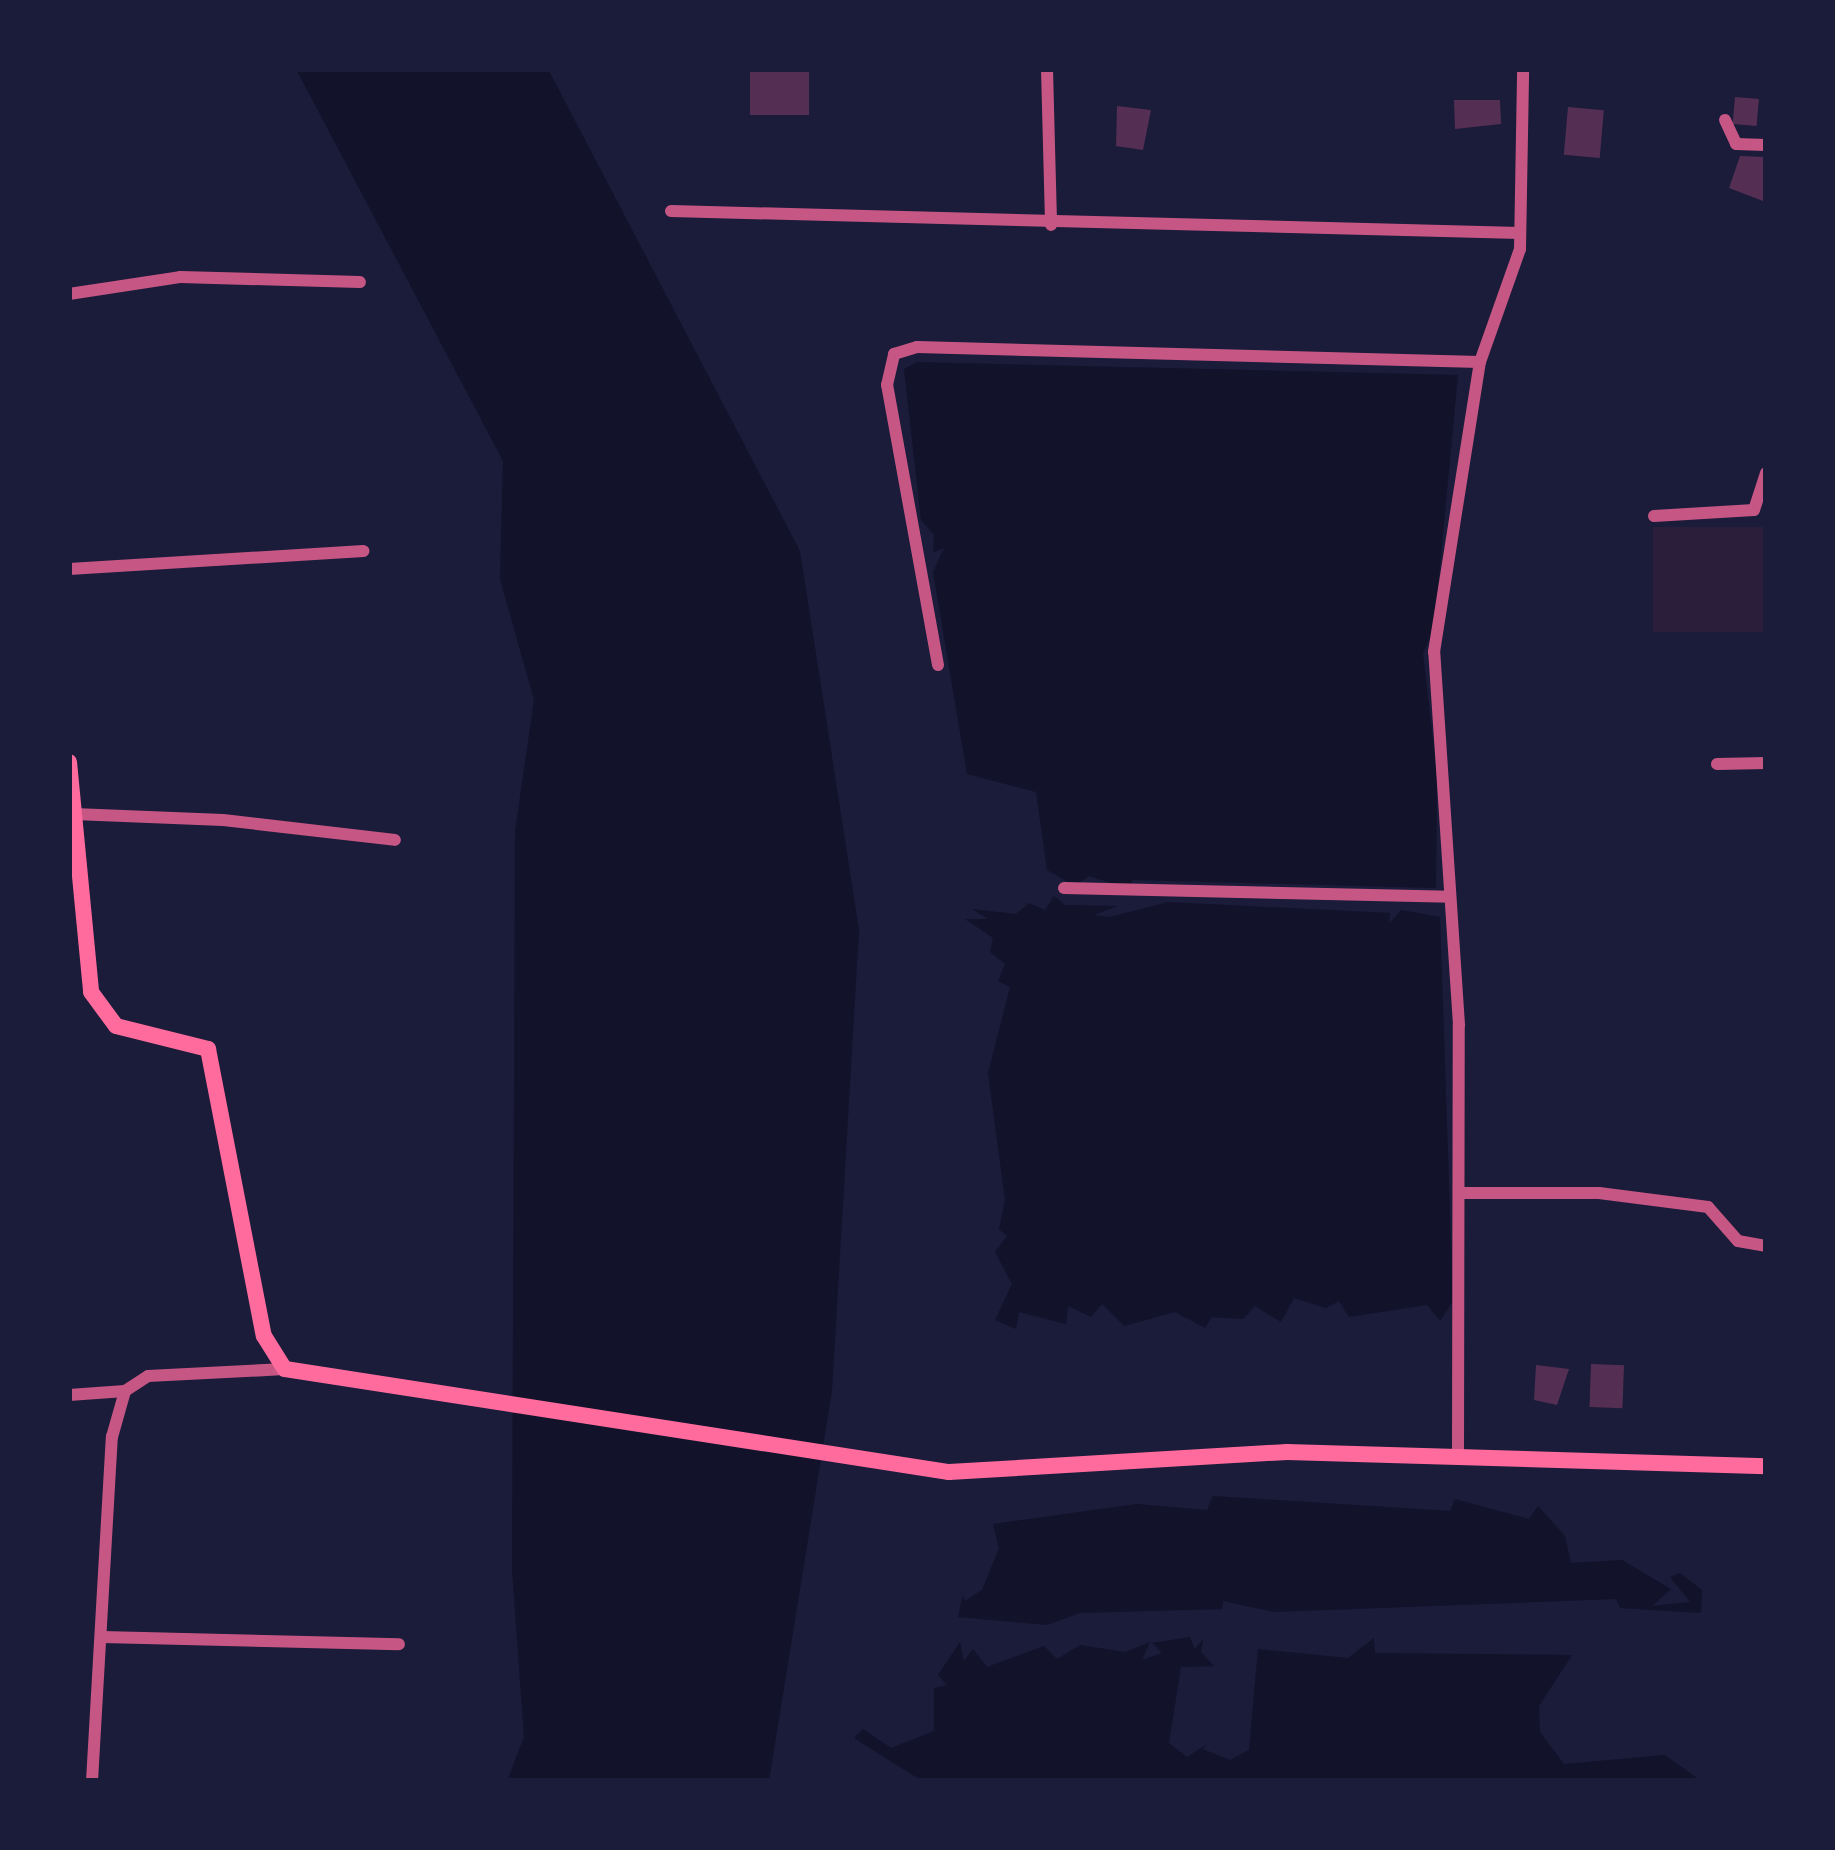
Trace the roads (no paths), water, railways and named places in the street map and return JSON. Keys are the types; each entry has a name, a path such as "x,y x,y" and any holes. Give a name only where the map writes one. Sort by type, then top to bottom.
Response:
{"main road":[{"path":"69,762 91,992 116,1026 208,1049 263,1336 285,1369 425,1386 949,1472 1287,1452 1766,1466"}],"street":[{"path":"1047,69 1051,225"},
{"path":"1458,1456 1463,1193 1434,652 1480,362 1520,233 1523,69"},
{"path":"1725,120 1736,144 1766,145"},
{"path":"671,211 1051,225 1520,233"},
{"path":"69,294 180,277 360,282"},
{"path":"938,665 887,385 894,354 917,347 1480,362"},
{"path":"1654,515 1754,510 1766,473"},
{"path":"69,569 363,551"},
{"path":"1717,764 1766,763"},
{"path":"74,814 223,820 395,840"},
{"path":"1064,888 1450,897"},
{"path":"1463,1193 1599,1193 1708,1207 1738,1241 1766,1246"},
{"path":"69,1395 125,1391 148,1376 285,1369"},
{"path":"92,1781 112,1437 125,1391"},
{"path":"102,1637 399,1644"}]}
